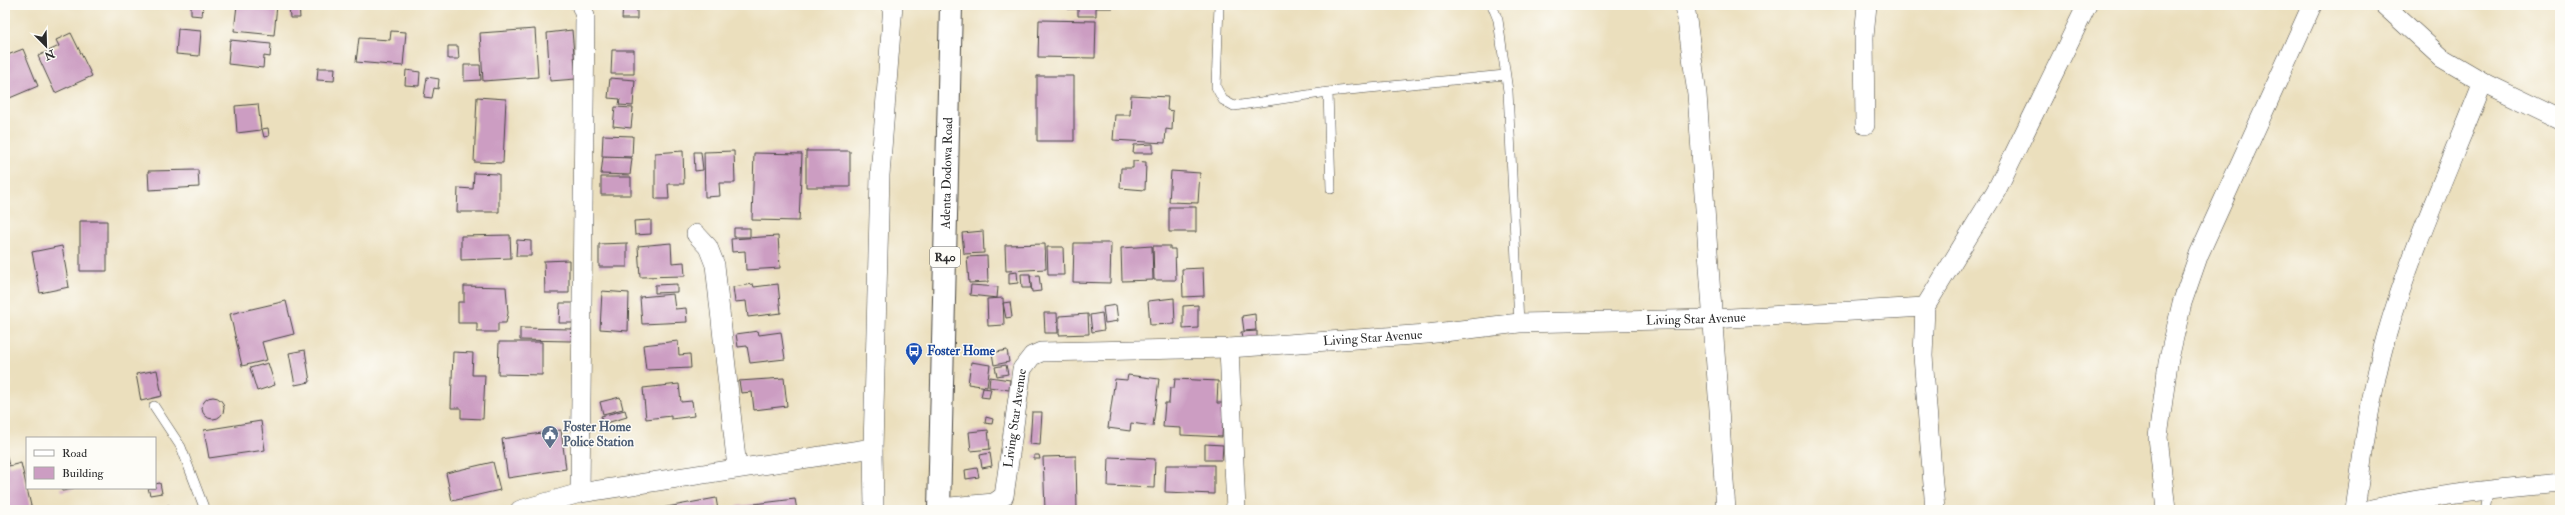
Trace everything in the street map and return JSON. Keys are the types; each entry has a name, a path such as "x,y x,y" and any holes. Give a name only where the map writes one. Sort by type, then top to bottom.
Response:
{"main road":[{"name":"Adenta Dodowa Road","path":"939,509 951,5"}],"street":[{"path":"580,493 584,16 581,5"},
{"path":"874,510 873,448 880,175 893,5"},
{"path":"1685,5 1697,94 1726,510"},
{"path":"1864,125 1864,37 1867,5"},
{"path":"1935,510 1922,356 1925,306 1996,191 2087,5"},
{"path":"2166,510 2158,437 2168,363 2182,303 2199,254 2312,5"},
{"path":"2384,5 2442,58 2483,82 2560,119"},
{"path":"2355,510 2368,409 2386,338 2404,279 2483,82"},
{"path":"696,234 708,247 715,265 736,468"},
{"name":"Living Star Avenue","path":"939,509 994,502 1004,496 1022,370 1032,356 1041,352 1229,348 1427,334 1519,323 1713,319 1925,306"},
{"path":"1229,348 1236,510"},
{"path":"520,510 580,493 873,448"},
{"path":"2368,510 2404,501 2489,489 2560,483"}],"lane":[{"path":"1219,5 1216,87 1223,100 1234,106 1328,92 1505,75"},
{"path":"1492,5 1498,20 1508,92 1519,323"},
{"path":"1328,92 1331,189"},
{"path":"154,406 182,447 205,510"},
{"path":"2485,510 2489,489"}],"building":[{"path":"191,5 203,5 202,16 191,15"},
{"path":"237,5 277,5 274,35 234,31"},
{"path":"289,5 299,5 300,18 290,18"},
{"path":"623,5 637,5 637,19 622,19"},
{"path":"1068,5 1113,5 1113,8 1096,8 1096,16 1078,16 1078,9 1068,9"},
{"path":"1039,20 1096,21 1095,58 1038,57"},
{"path":"178,29 201,31 199,56 176,54"},
{"path":"535,29 538,77 483,81 480,33"},
{"path":"572,30 576,79 550,81 547,33"},
{"path":"391,31 406,32 403,66 356,62 359,38 390,40"},
{"path":"71,33 92,76 55,93 38,56 59,46 56,40"},
{"path":"230,40 271,44 270,57 264,56 263,68 228,64"},
{"path":"448,46 458,46 459,59 448,59"},
{"path":"23,49 38,86 5,100 5,56"},
{"path":"612,50 634,50 634,74 611,74"},
{"path":"464,65 480,65 481,80 464,81"},
{"path":"318,68 335,68 334,81 317,80"},
{"path":"406,70 420,72 419,86 405,85"},
{"path":"1037,76 1074,76 1074,141 1037,141"},
{"path":"427,77 439,79 438,89 434,88 432,98 424,97"},
{"path":"610,78 635,80 633,106 619,105 620,99 608,98"},
{"path":"1131,95 1168,97 1167,110 1173,111 1172,130 1166,129 1165,143 1113,140 1115,115 1130,115"},
{"path":"477,97 506,99 503,163 474,162"},
{"path":"258,104 261,130 237,133 235,106"},
{"path":"615,107 633,108 631,128 613,126"},
{"path":"268,128 269,136 264,137 262,129"},
{"path":"603,135 633,136 632,157 602,156"},
{"path":"1153,144 1153,153 1133,153 1134,145"},
{"path":"683,151 684,184 668,184 669,199 655,199 655,153"},
{"path":"734,151 735,183 719,183 720,196 705,197 704,152"},
{"path":"806,151 850,151 850,187 806,187"},
{"path":"694,152 701,152 703,170 695,171"},
{"path":"754,153 802,154 799,221 752,220"},
{"path":"603,157 632,158 630,175 601,174"},
{"path":"1133,161 1146,162 1145,190 1120,188 1121,168 1133,168"},
{"path":"198,170 199,187 149,190 148,171"},
{"path":"1171,171 1200,173 1198,203 1169,202"},
{"path":"474,173 499,174 499,212 457,212 458,188 473,189"},
{"path":"601,177 631,177 631,195 601,195"},
{"path":"1169,207 1196,207 1196,232 1169,232"},
{"path":"651,220 651,234 635,235 634,221"},
{"path":"80,221 107,221 107,271 80,271"},
{"path":"734,228 750,228 750,237 734,237"},
{"path":"983,231 984,253 964,254 962,233"},
{"path":"510,235 511,258 461,260 461,236"},
{"path":"778,236 780,268 746,270 745,251 732,252 731,239"},
{"path":"517,240 531,241 531,256 516,256"},
{"path":"627,243 627,267 599,267 599,244"},
{"path":"671,243 672,263 684,262 685,276 640,277 638,246"},
{"path":"1074,243 1111,243 1110,283 1073,282"},
{"path":"1045,244 1046,269 1006,271 1005,245"},
{"path":"62,246 69,287 40,293 32,252"},
{"path":"1152,246 1153,280 1122,281 1121,248"},
{"path":"1153,246 1170,246 1170,249 1175,249 1176,280 1154,280"},
{"path":"1047,247 1063,247 1064,275 1048,275"},
{"path":"987,256 988,282 969,283 967,257"},
{"path":"569,260 569,293 545,293 544,261"},
{"path":"1203,268 1204,296 1183,297 1182,269"},
{"path":"1017,272 1018,283 1009,284 1009,273"},
{"path":"1021,274 1030,274 1031,288 1022,288"},
{"path":"1039,275 1041,291 1032,292 1030,276"},
{"path":"677,284 677,292 655,293 655,285"},
{"path":"753,284 754,287 778,284 781,313 748,317 746,301 735,302 733,287"},
{"path":"971,285 998,287 997,298 970,295"},
{"path":"464,286 506,287 508,313 506,323 498,323 498,332 477,332 477,323 458,323 458,302 464,302"},
{"path":"602,291 629,293 628,331 600,329"},
{"path":"673,294 675,309 686,308 687,322 642,324 640,297"},
{"path":"1003,298 1004,325 988,326 987,299"},
{"path":"1174,298 1175,324 1150,325 1148,301"},
{"path":"286,301 294,334 262,342 267,360 242,366 230,314"},
{"path":"1010,302 1012,317 1006,318 1003,303"},
{"path":"560,303 573,303 573,323 559,323"},
{"path":"1116,305 1118,321 1105,323 1103,307"},
{"path":"1198,305 1198,328 1183,329 1183,306"},
{"path":"1044,313 1057,313 1058,333 1045,333"},
{"path":"1102,313 1104,330 1092,332 1090,315"},
{"path":"1088,314 1089,334 1059,335 1059,316"},
{"path":"1255,314 1256,330 1244,331 1242,316"},
{"path":"520,328 572,329 571,341 520,340"},
{"path":"758,331 759,335 781,332 785,359 750,363 747,346 738,347 736,334"},
{"path":"1257,331 1257,337 1242,339 1241,332"},
{"path":"678,341 679,355 690,354 691,368 646,370 643,345"},
{"path":"499,342 542,342 542,375 498,374"},
{"path":"305,350 310,382 295,385 289,353"},
{"path":"1007,350 1009,362 994,365 992,353"},
{"path":"453,352 473,353 472,375 485,375 483,419 461,418 461,408 451,408"},
{"path":"971,362 990,365 987,387 968,384"},
{"path":"268,363 275,385 257,391 250,368"},
{"path":"1006,365 1008,374 997,376 995,367"},
{"path":"157,370 162,396 141,401 136,374"},
{"path":"1128,375 1159,379 1153,426 1131,423 1130,431 1108,428 1115,379 1127,380"},
{"path":"990,377 1010,380 1009,390 989,387"},
{"path":"784,378 787,406 754,410 752,392 741,393 739,381"},
{"path":"1175,379 1218,381 1217,403 1224,403 1222,437 1181,435 1181,428 1163,427 1165,403 1169,403 1170,388 1174,388"},
{"path":"679,384 681,402 692,401 694,416 671,419 671,416 646,419 643,388"},
{"path":"983,388 991,389 989,398 981,397"},
{"path":"213,397 221,400 224,408 221,416 213,419 205,416 202,408 205,400"},
{"path":"620,397 623,409 603,414 600,402"},
{"path":"625,410 627,417 603,424 601,416"},
{"path":"1032,412 1042,412 1040,445 1030,444"},
{"path":"986,417 993,419 992,424 985,423"},
{"path":"261,421 265,450 209,458 204,430"},
{"path":"561,430 566,469 508,478 502,439"},
{"path":"988,430 990,449 971,451 969,432"},
{"path":"1205,444 1223,445 1222,460 1205,460"},
{"path":"6,453 9,466 21,463 32,510 5,510"},
{"path":"990,453 992,466 982,468 980,455"},
{"path":"1034,455 1039,455 1040,459 1034,459"},
{"path":"1076,456 1077,510 1045,510 1043,457"},
{"path":"1109,457 1155,459 1154,488 1108,486"},
{"path":"493,462 500,490 452,501 446,473"},
{"path":"1166,465 1214,465 1214,494 1165,492"},
{"path":"977,468 979,477 966,479 965,470"},
{"path":"160,483 162,493 150,495 148,489 156,489 156,484"},
{"path":"61,489 73,489 62,491"},
{"path":"716,498 718,510 656,510 656,509"},
{"path":"795,499 797,510 738,510 737,506"},
{"path":"169,505 171,510 151,510"}],"place":[{"name":"Foster Home","path":"914,366"},
{"name":"Foster Home Police Station","path":"550,449"}]}
